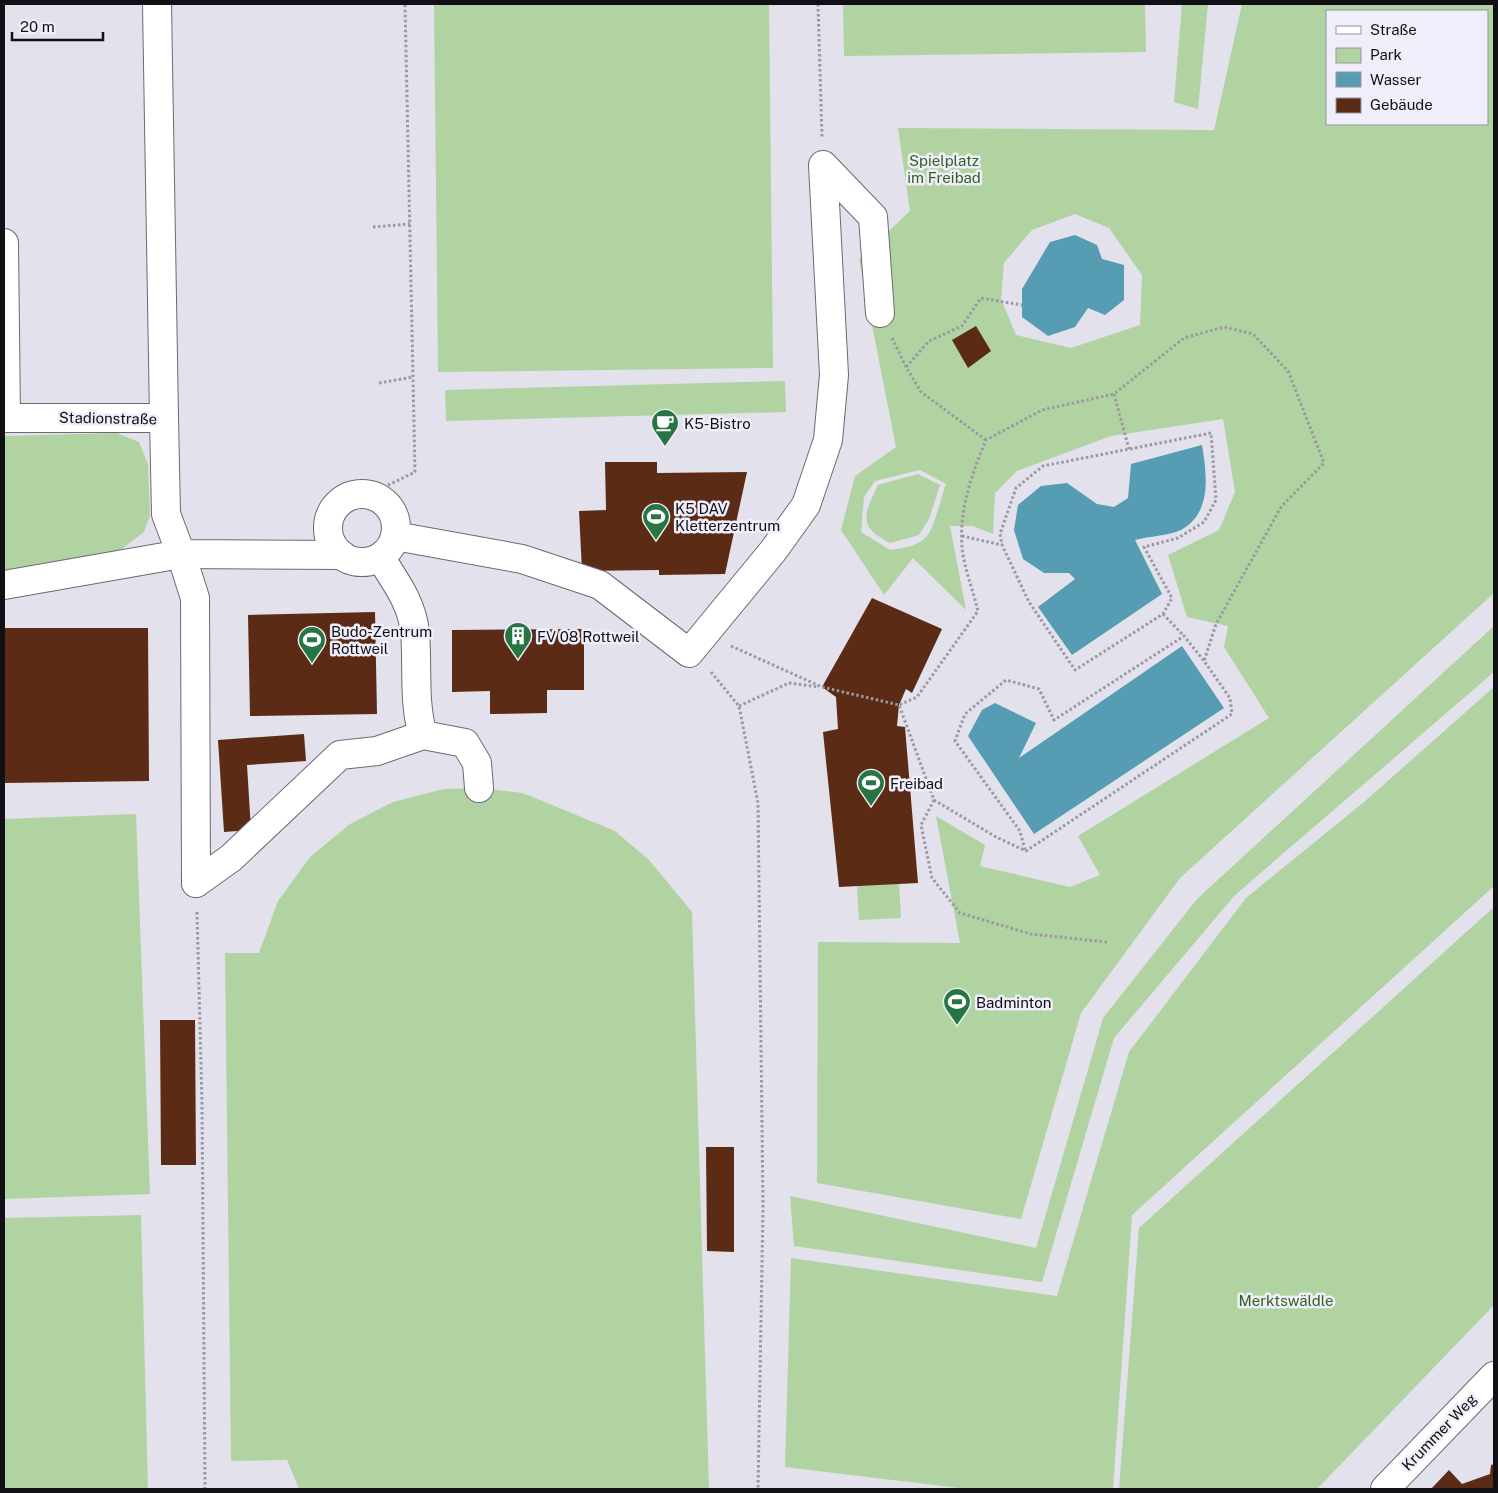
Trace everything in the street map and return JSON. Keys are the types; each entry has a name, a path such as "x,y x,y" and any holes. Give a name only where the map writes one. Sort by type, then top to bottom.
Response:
{"street":[{"path":"157,4 164,418"},
{"path":"823,165 873,217 880,313"},
{"path":"387,546 522,559 600,585 696,644 773,551 806,505 828,440 834,375 823,165"},
{"path":"4,243 5,418"},
{"name":"Stadionstraße","path":"5,418 164,418 166,514 195,598 196,883"},
{"path":"357,494 370,494 382,500 391,510 396,523 387,546 367,561 354,561 342,555 333,545 328,533 329,520 335,507 345,498 357,494"},
{"path":"387,546 407,600 415,631 418,718 423,735"},
{"path":"4,585 181,554 342,555"},
{"path":"196,883 231,858 340,755 377,751 423,735 465,743 477,763 479,788"},
{"name":"Krummer Weg","path":"1385,1489 1494,1376"}],"path":[{"path":"370,494 415,472 405,4"},
{"path":"818,4 823,165"},
{"path":"373,228 410,224"},
{"path":"986,440 921,392 906,367 929,341 962,326 982,298 1022,305"},
{"path":"696,644 822,687 899,705 917,697 978,610 962,549 962,536 968,484 986,440 1042,410 1114,394 1184,338 1224,327 1253,334 1288,371 1324,463 1281,507 1216,624 1204,661"},
{"path":"379,383 413,377"},
{"path":"1114,394 1129,449"},
{"path":"1211,433 1216,500 1204,522 1178,538 1144,547 1172,598 1163,614 1075,670 1029,602 1002,545 1000,534 1016,488 1043,466 1211,433"},
{"path":"962,536 1002,545"},
{"path":"1026,851 1232,714 1230,698 1204,661 1163,614"},
{"path":"1026,851 1020,831 955,741 965,714 1006,680 1039,689 1054,720 1184,636"},
{"path":"696,644 709,669 739,706 758,803 763,1208 758,1489"},
{"path":"739,706 789,683 822,687"},
{"path":"899,705 934,800 996,837 1026,851"},
{"path":"934,800 922,825 932,878 960,913 1031,934 1107,942"},
{"path":"196,883 202,1103 205,1489"}],"green space":[{"path":"434,4 769,4 773,368 438,372"},
{"path":"843,4 1145,4 1146,52 844,56"},
{"path":"1182,4 1208,4 1198,109 1174,102"},
{"name":"Spielplatz im Freibad","path":"1242,4 1494,4 1494,593 1180,878 1081,1013 1021,1219 817,1183 818,942 960,943 936,816 985,845 980,866 1070,887 1100,875 1078,836 1269,718 1224,647 1228,626 1187,617 1168,555 1219,530 1235,492 1223,419 1111,436 1017,471 995,493 993,534 973,526 950,526 966,610 913,558 884,595 841,530 855,476 896,447 859,259 910,211 898,128 1214,130","holes":["1075,214 1109,228 1142,275 1140,325 1071,348 1016,335 1001,299 1004,263 1032,230","920,470 946,484 933,525 927,536 919,543 890,550 861,532 864,497 875,481"]},
{"path":"785,381 786,412 446,421 445,390"},
{"path":"117,433 139,442 148,464 150,516 144,532 118,552 4,573 4,436"},
{"path":"918,474 940,485 929,519 919,535 890,543 879,537 868,525 866,519 869,504 878,485"},
{"path":"1494,626 1494,672 1235,895 1114,1038 1042,1282 794,1246 790,1196 1036,1248 1103,1018 1197,899"},
{"path":"1494,687 1494,886 1132,1215 1113,1489 967,1489 785,1467 791,1258 1057,1296 1129,1052 1246,898 1364,802"},
{"path":"479,788 523,793 615,831 649,860 692,912 709,1489 299,1489 287,1460 231,1461 225,953 259,953 278,901 310,857 350,824 393,802 444,789"},
{"path":"136,814 150,1194 4,1199 4,819"},
{"path":"899,883 901,918 859,920 857,885"},
{"name":"Merktswäldle","path":"1494,907 1494,1305 1317,1489 1119,1489 1139,1228"},
{"path":"141,1215 148,1489 4,1489 4,1218"}],"water":[{"path":"1075,235 1097,245 1102,259 1124,265 1124,300 1105,315 1088,308 1075,327 1048,336 1022,317 1022,289 1050,242"},
{"path":"1202,445 1206,481 1203,504 1198,514 1191,523 1181,530 1170,534 1135,540 1162,594 1072,655 1038,607 1075,579 1069,573 1044,573 1023,559 1014,530 1018,505 1041,486 1067,483 1097,504 1114,507 1128,498 1131,464"},
{"path":"1182,646 1224,708 1034,834 968,736 982,710 995,703 1036,723 1019,758"}],"building":[{"path":"976,326 991,351 968,368 952,340"},
{"name":"K5 DAV Kletterzentrum","path":"605,462 657,462 657,473 747,472 725,574 659,575 659,570 582,571 579,511 606,510"},
{"name":"Freibad","path":"872,598 942,629 912,693 906,689 899,705 897,726 905,727 918,883 839,887 823,732 838,729 836,697 822,687"},
{"name":"Budo-Zentrum Rottweil","path":"375,612 377,714 250,716 248,615"},
{"path":"4,628 148,628 149,781 4,783"},
{"name":"FV 08 Rottweil","path":"584,629 584,690 547,690 547,713 490,714 490,691 452,692 452,630"},
{"path":"304,734 306,761 247,765 251,830 224,832 218,740"},
{"path":"160,1020 195,1020 196,1165 161,1165"},
{"path":"706,1147 734,1147 734,1252 707,1251"},
{"path":"1494,1464 1494,1489 1431,1489 1449,1470 1462,1484 1490,1474 1491,1465"}],"place":[{"name":"K5-Bistro","path":"665,447"},
{"name":"K5 DAV Kletterzentrum","path":"656,541"},
{"name":"FV 08 Rottweil","path":"518,660"},
{"name":"Budo-Zentrum Rottweil","path":"312,664"},
{"name":"Freibad","path":"871,807"},
{"name":"Badminton","path":"957,1026"}]}
